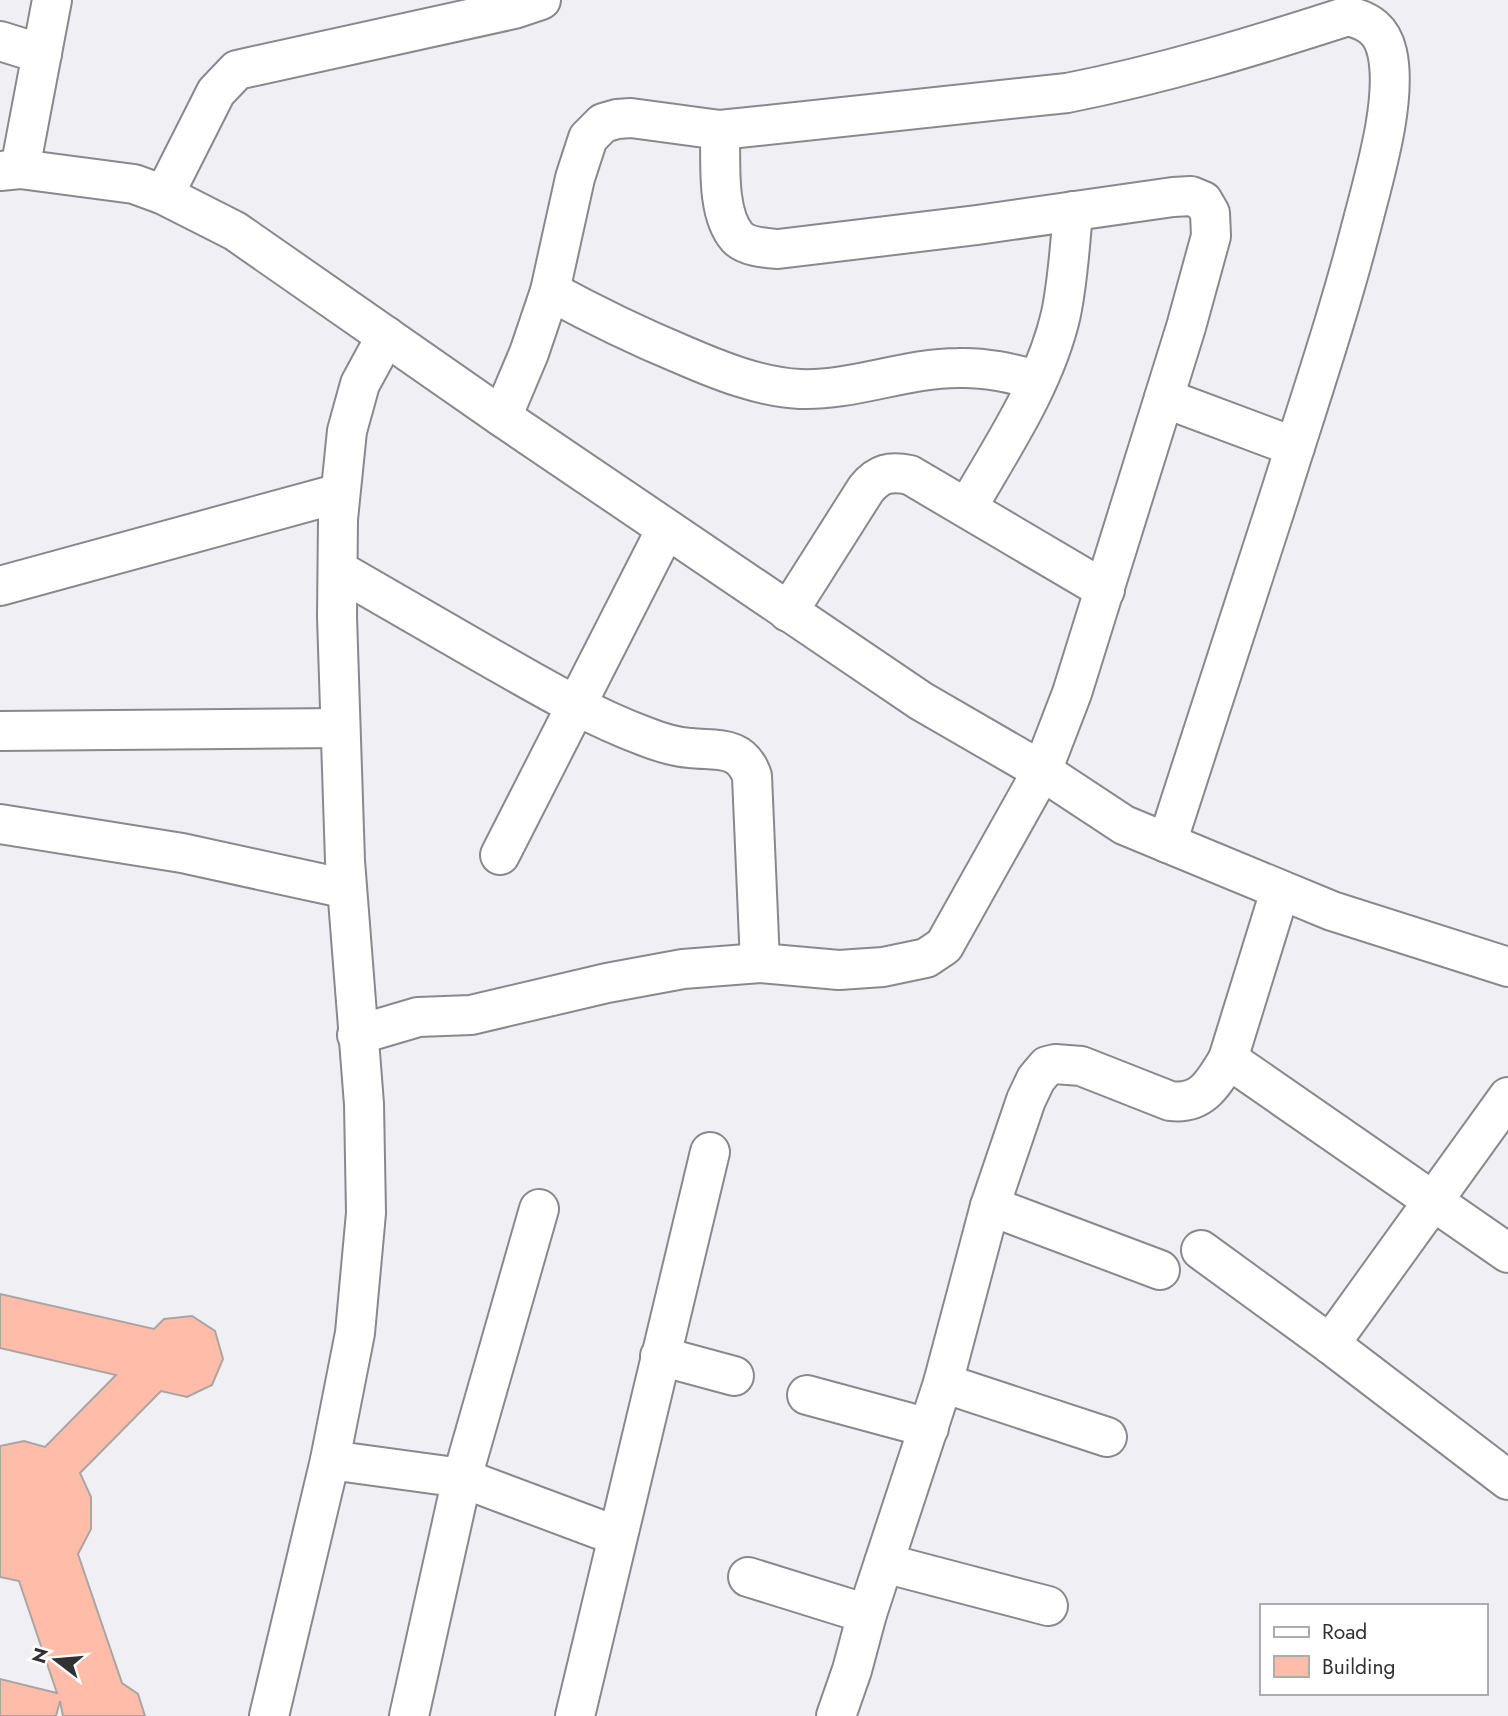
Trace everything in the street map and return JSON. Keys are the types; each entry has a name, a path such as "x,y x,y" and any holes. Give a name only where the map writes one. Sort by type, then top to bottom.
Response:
{"street":[{"path":"52,0 42,54 10,170 134,184 163,195 235,231 502,417 921,701 1042,771 1124,825 1332,911 1508,967"},
{"path":"163,195 216,92 237,70 514,9 541,0"},
{"path":"502,417 529,353 550,291 582,154 588,138 603,123 631,118 720,131 1067,93 1114,84 1227,55 1348,16 1363,20 1383,14 1382,35 1388,53 1390,80 1388,105 1373,181 1345,290 1167,843"},
{"path":"0,41 42,54"},
{"path":"357,1035 418,1017 471,1015 645,975 707,965 760,963 838,970 883,967 926,958 944,946 1042,771 1072,694 1164,398 1211,236 1210,214 1202,201 1191,196 1173,197 977,225 792,247 758,247 738,239 726,217 720,131"},
{"path":"967,508 1011,432 1037,380 1060,317 1067,284 1073,211"},
{"path":"550,291 616,327 706,365 748,380 779,387 833,387 957,368 1004,372 1037,380"},
{"path":"269,1716 330,1460 355,1333 366,1213 364,1104 347,889 340,728 338,570 340,493 348,431 360,384 386,336"},
{"path":"1164,398 1295,447"},
{"path":"789,612 866,489 874,479 886,473 910,475 1105,590"},
{"path":"0,586 340,493"},
{"path":"500,855 666,529"},
{"path":"338,570 576,707 664,743 735,753 748,765 752,776 760,963"},
{"path":"0,732 340,728"},
{"path":"0,824 182,853 347,889"},
{"path":"836,1716 943,1383 990,1206 1026,1100 1036,1079 1047,1066 1081,1066 1170,1101 1195,1100 1218,1076 1228,1059 1280,891"},
{"path":"1228,1059 1508,1253"},
{"path":"1330,1344 1508,1097"},
{"path":"575,1716 709,1152"},
{"path":"990,1206 1160,1270"},
{"path":"409,1716 462,1478 540,1209"},
{"path":"1201,1250 1330,1344 1508,1480"},
{"path":"660,1356 733,1376"},
{"path":"943,1383 1107,1437"},
{"path":"807,1395 929,1428"},
{"path":"330,1460 462,1478 617,1536"},
{"path":"884,1563 1048,1606"},
{"path":"748,1577 867,1614"}],"building":[{"path":"0,1294 154,1329 164,1319 192,1316 215,1331 223,1359 212,1385 187,1397 161,1391 80,1473 91,1497 91,1529 78,1554 122,1683 138,1694 145,1716 63,1716 60,1701 56,1716 0,1716 0,1679 57,1693 19,1581 0,1577 0,1446 24,1441 45,1447 116,1375 0,1348"}]}
